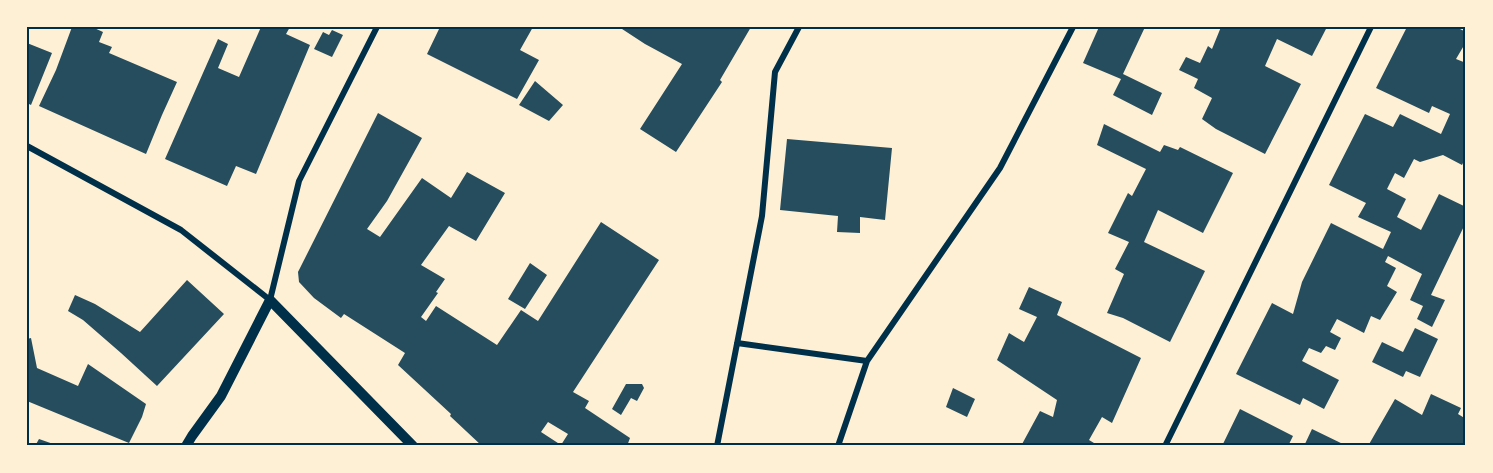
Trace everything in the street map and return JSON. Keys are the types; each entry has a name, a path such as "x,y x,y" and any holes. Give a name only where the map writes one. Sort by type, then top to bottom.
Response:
{"street":[{"path":"186,446 221,396 270,300 299,181 377,27"},
{"path":"717,446 762,216 775,72 799,27"},
{"path":"838,446 867,361 1000,168 1073,27"},
{"path":"1165,446 1371,27"},
{"path":"27,146 181,230 270,300 413,446"},
{"path":"737,343 867,361"}],"building":[{"path":"72,27 92,27 103,32 99,42 112,47 109,53 177,82 146,154 39,106 56,70"},
{"path":"261,27 290,27 286,34 310,45 256,174 236,166 227,186 165,159 218,39 228,44 218,68 239,77"},
{"path":"440,27 533,27 520,50 539,60 517,99 427,54"},
{"path":"619,27 751,27 720,80 722,82 676,152 640,129 682,64"},
{"path":"1099,27 1145,27 1123,74 1162,93 1152,115 1113,95 1121,79 1083,63"},
{"path":"1221,27 1327,27 1312,56 1277,39 1265,66 1301,84 1265,154 1216,129 1202,119 1212,98 1194,88 1198,79 1179,70 1186,57 1200,63 1208,46 1212,49"},
{"path":"1407,27 1456,27 1466,32 1466,42 1456,59 1466,63 1466,157 1462,165 1443,155 1420,162 1414,159 1404,178 1395,173 1387,189 1406,199 1397,217 1421,230 1439,194 1466,207 1466,222 1431,295 1445,300 1432,327 1417,319 1423,306 1410,300 1422,274 1388,256 1385,262 1396,268 1387,286 1397,292 1380,320 1371,316 1364,333 1337,319 1330,332 1341,338 1335,350 1326,346 1321,353 1309,348 1302,361 1339,380 1324,409 1303,398 1300,405 1236,374 1272,303 1293,314 1302,282 1331,223 1383,249 1391,232 1358,217 1366,203 1329,185 1365,114 1393,127 1400,114 1441,134 1450,114 1432,106 1429,113 1376,88"},
{"path":"332,30 343,35 332,57 314,49 323,32 329,35"},
{"path":"27,43 52,53 31,105 27,103"},
{"path":"535,81 563,105 549,121 519,105"},
{"path":"378,113 422,138 387,201 367,229 380,237 422,178 451,198 467,172 505,193 476,241 449,226 421,265 445,279 421,317 426,321 436,306 497,345 521,310 538,321 601,222 659,260 573,392 589,401 585,408 630,438 627,446 482,446 398,365 405,353 344,314 341,318 314,298 299,282 298,272","holes":["548,422 568,434 561,445 541,432"]},
{"path":"1104,124 1160,152 1164,145 1178,150 1180,147 1233,173 1203,233 1158,210 1144,242 1205,271 1170,342 1123,318 1107,313 1124,274 1115,269 1129,242 1108,233 1128,193 1132,196 1146,169 1097,145"},
{"path":"787,139 892,148 885,220 860,217 860,233 837,232 838,216 780,210"},
{"path":"530,263 547,275 525,309 508,299"},
{"path":"187,280 224,314 157,386 83,320 68,311 75,295 95,304 140,332"},
{"path":"1029,287 1062,302 1057,315 1141,358 1112,423 1102,417 1089,440 1099,446 1021,446 1040,411 1053,417 1057,400 997,360 1009,333 1024,342 1037,317 1019,309"},
{"path":"1415,328 1438,339 1420,377 1406,371 1403,377 1372,362 1382,342 1403,352"},
{"path":"31,338 37,368 78,386 88,364 146,404 129,443 27,401 27,339"},
{"path":"626,384 642,384 644,388 637,401 631,398 621,415 612,409"},
{"path":"953,388 975,399 967,417 946,407"},
{"path":"1431,394 1461,408 1458,414 1466,419 1466,446 1368,446 1395,399 1422,415"},
{"path":"1240,409 1293,436 1288,446 1222,446"},
{"path":"1312,429 1347,446 1304,446"},
{"path":"39,439 59,446 35,446"}]}
